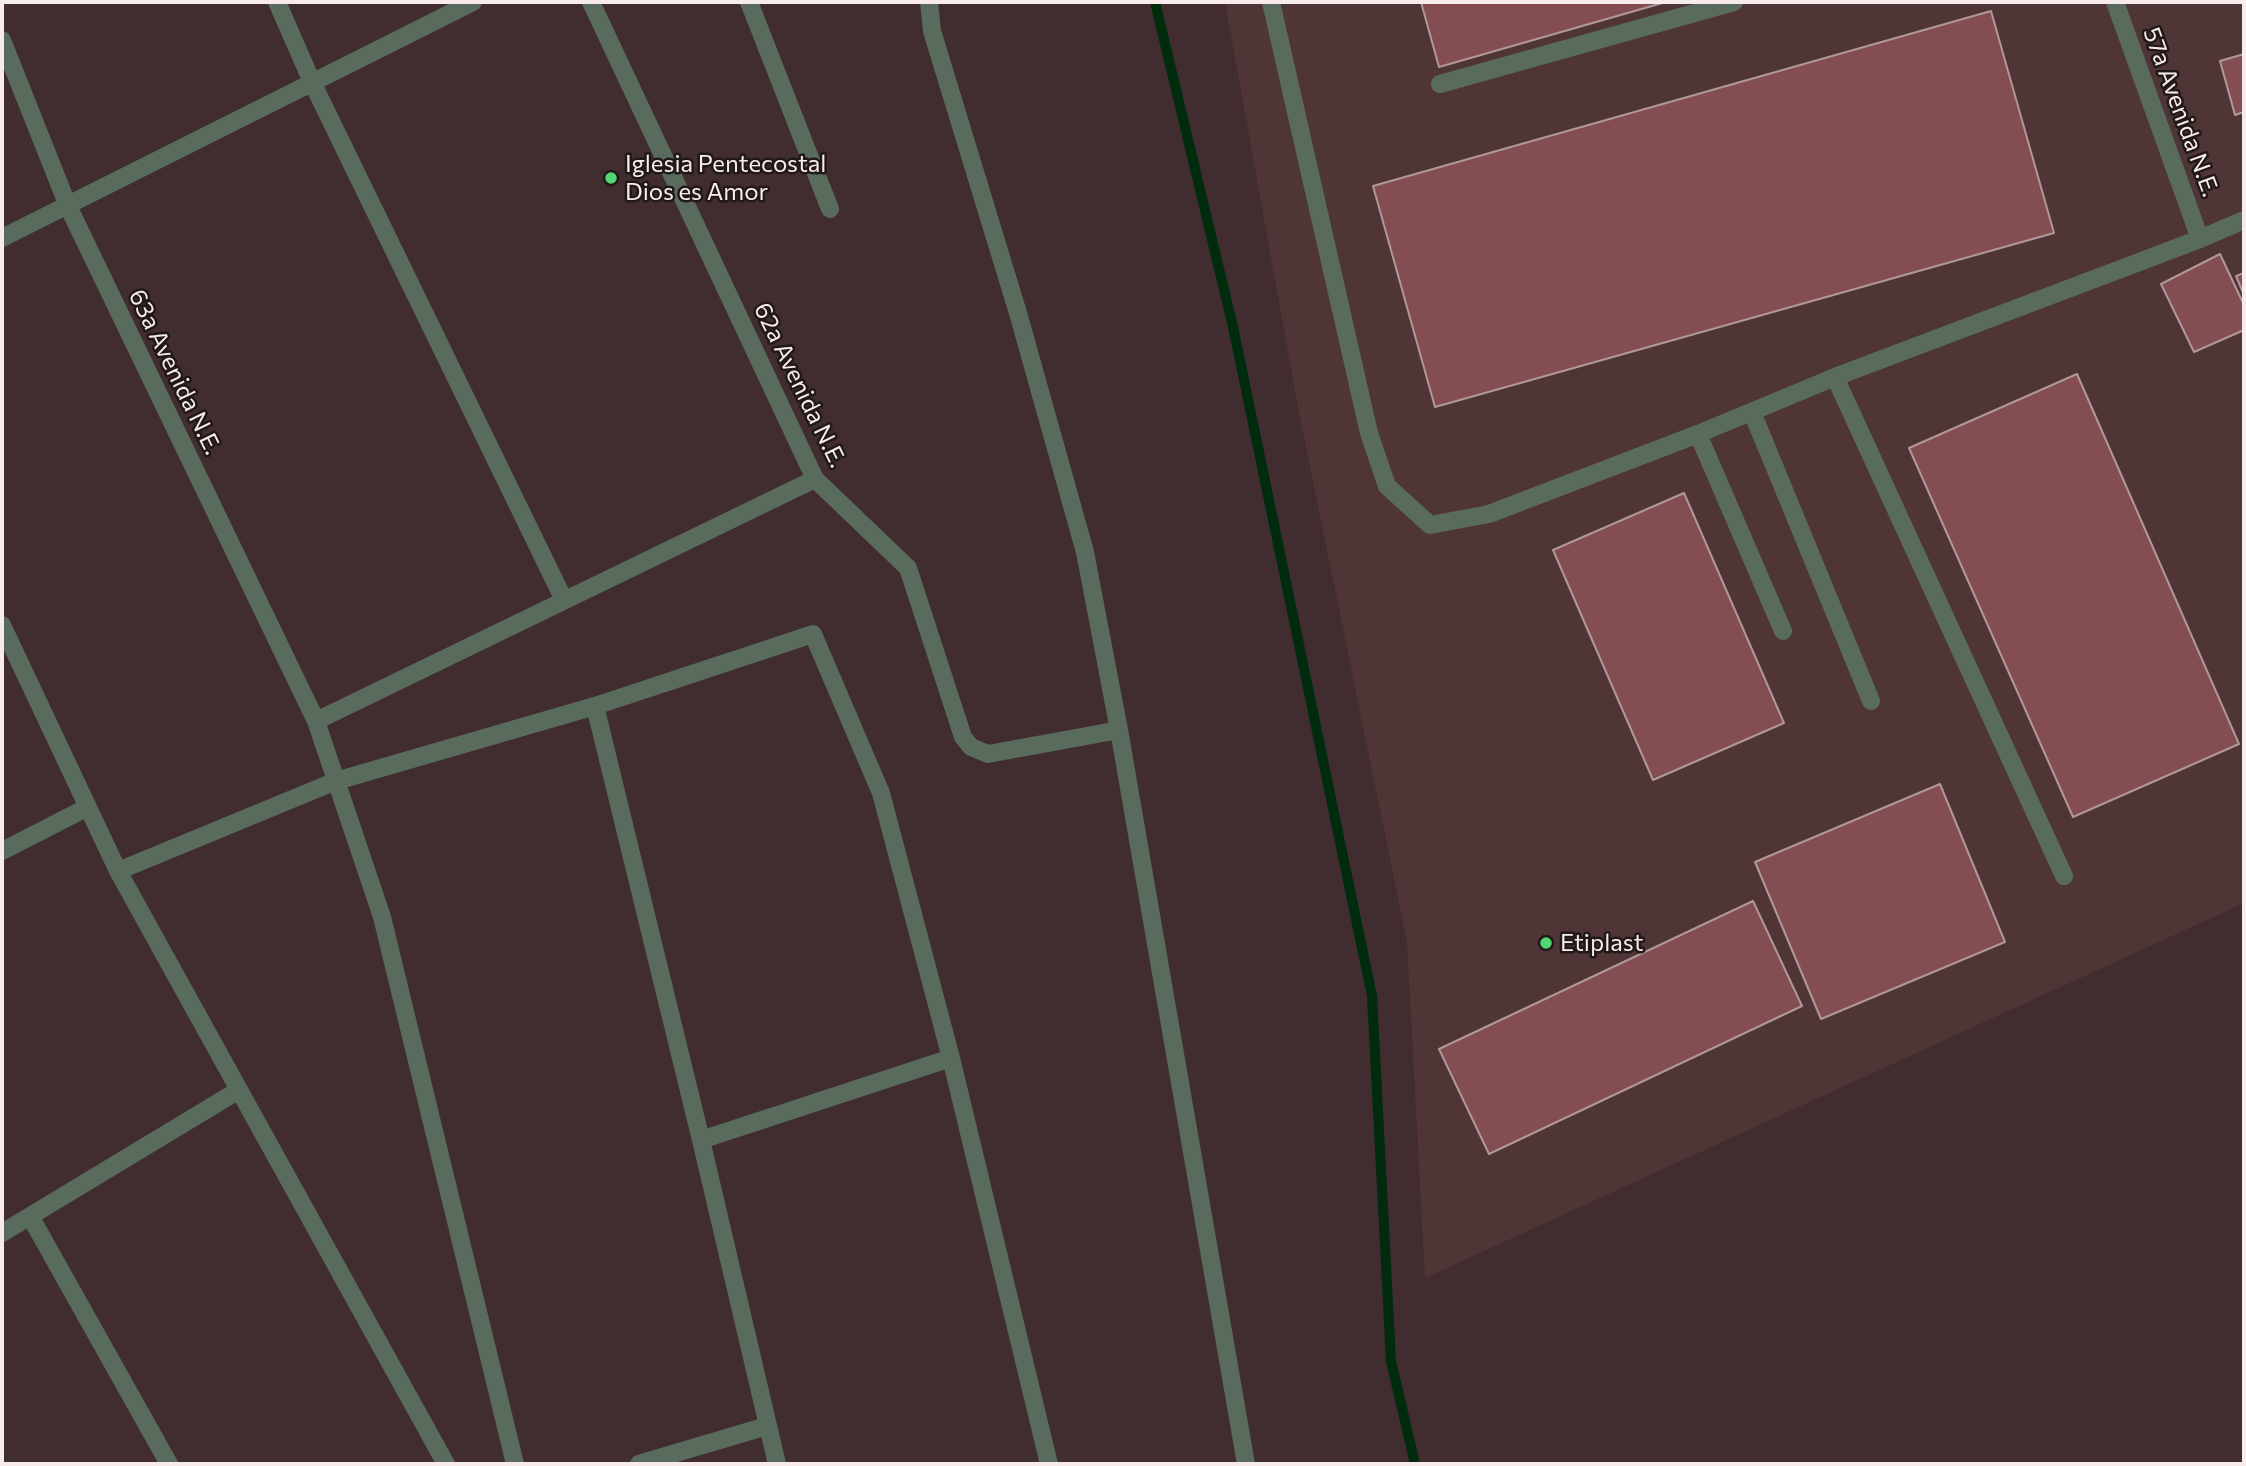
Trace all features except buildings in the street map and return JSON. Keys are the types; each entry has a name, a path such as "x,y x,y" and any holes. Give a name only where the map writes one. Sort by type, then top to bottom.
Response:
{"street":[{"path":"277,2 312,82 564,600"},
{"path":"2,238 474,2"},
{"name":"62a Avenida N.E.","path":"591,2 815,479 908,568 963,737 978,752 998,754 1119,730"},
{"path":"749,2 830,209"},
{"path":"929,2 932,31 1018,313 1085,552 1119,730 1246,1464"},
{"path":"1271,2 1369,433 1387,486 1430,526 1489,514 1698,434 1835,377 2244,220"},
{"path":"1440,84 1734,2"},
{"name":"57a Avenida N.E.","path":"2115,2 2200,239"},
{"name":"63a Avenida N.E.","path":"2,40 68,206 316,721 382,917 515,1464"},
{"path":"1835,377 2064,876"},
{"path":"1752,412 1871,701"},
{"path":"1698,434 1783,631"},
{"path":"316,721 815,479"},
{"path":"2,625 118,871 446,1464"},
{"path":"118,871 336,781 595,706 813,634 881,793 951,1058 1049,1464"},
{"path":"595,706 777,1464"},
{"path":"2,851 88,807"},
{"path":"701,1140 951,1058"},
{"path":"2,1233 239,1090"},
{"path":"30,1216 169,1464"},
{"path":"639,1464 767,1426"}],"shaded area":[{"path":"1225,2 2244,2 2244,903 1425,1278 1407,942 1299,413"}],"waterway":[{"path":"1155,2 1233,327 1372,996 1391,1361 1415,1464"}],"place":[{"name":"Iglesia Pentecostal Dios es Amor","path":"611,178"},
{"name":"Etiplast","path":"1546,943"}]}
